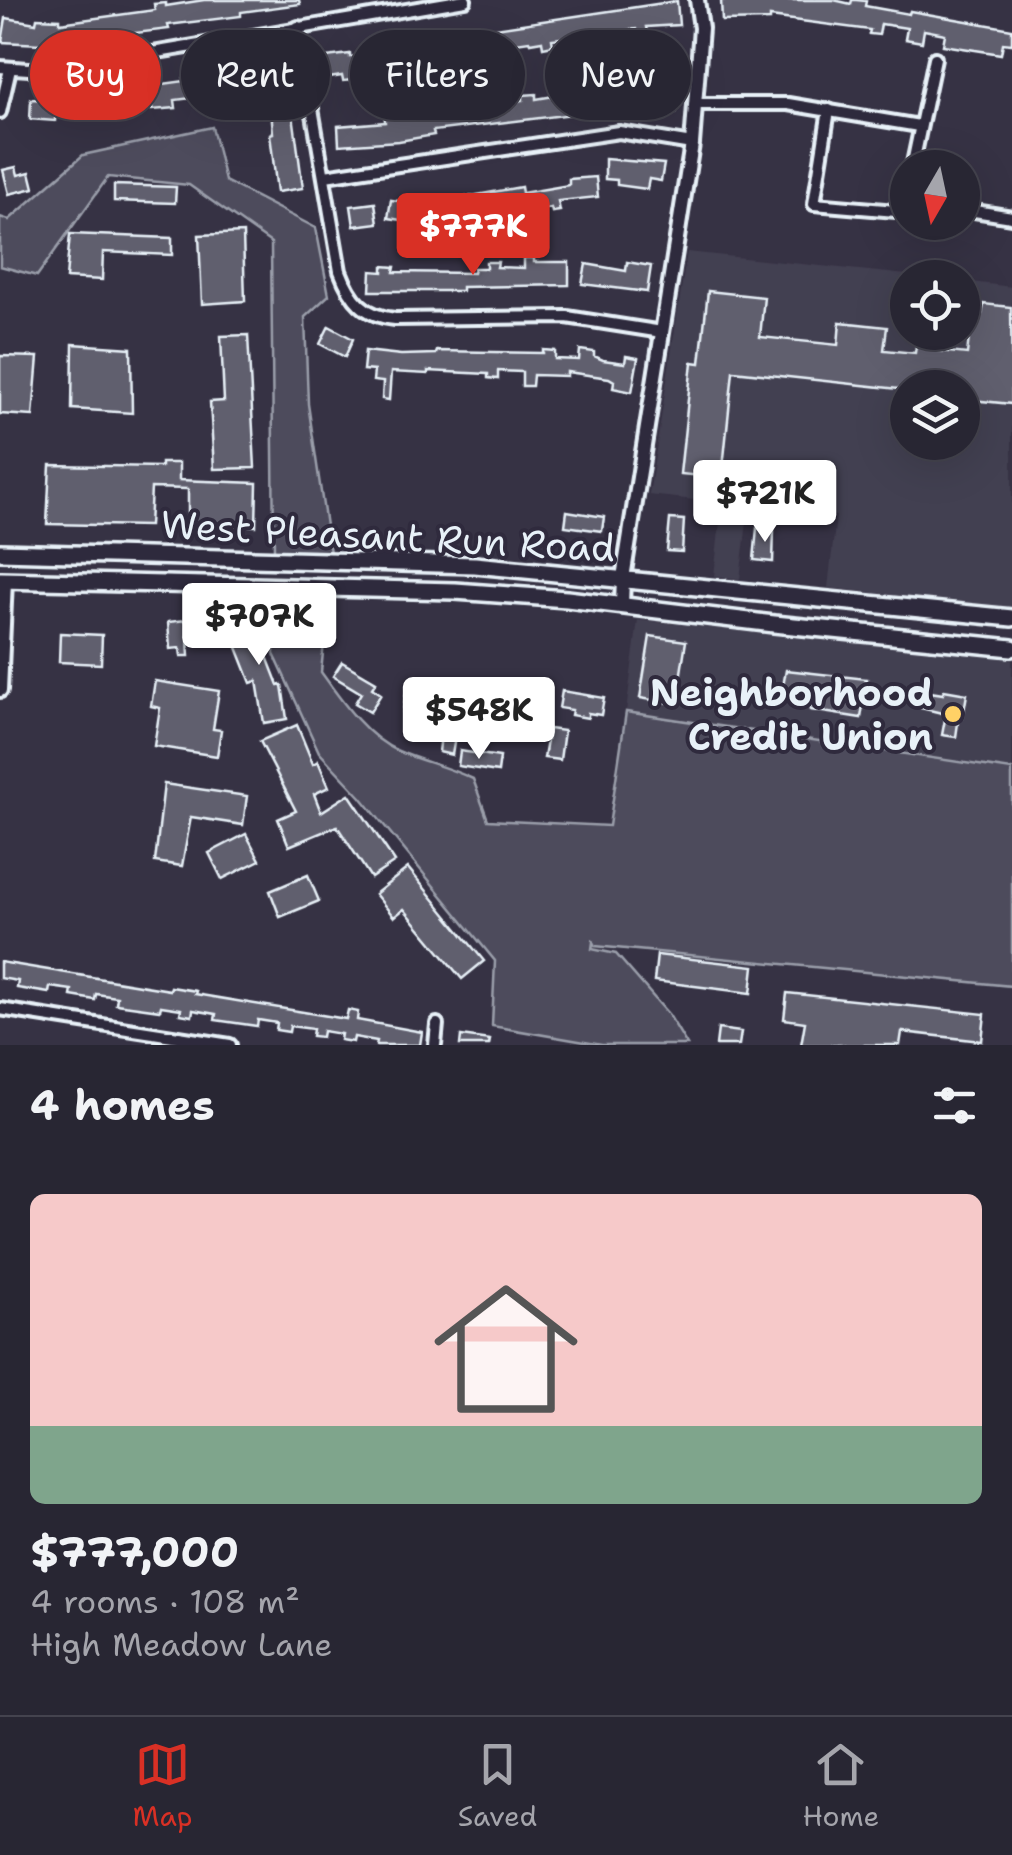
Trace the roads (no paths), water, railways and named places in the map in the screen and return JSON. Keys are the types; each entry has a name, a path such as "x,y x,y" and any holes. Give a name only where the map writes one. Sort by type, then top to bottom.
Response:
{"main road":[{"name":"West Pleasant Run Road","path":"3,552 475,565 1012,618"},
{"path":"3,552 3,580"},
{"path":"200,559 200,586"},
{"name":"West Pleasant Run Road","path":"3,580 455,591 622,604 1012,648"},
{"path":"931,640 934,609"}],"street":[{"path":"0,112 5,68 75,66 465,0"},
{"path":"622,604 692,144 701,28 697,0"},
{"path":"298,27 340,271 348,292 365,311 378,317 567,317 662,332"},
{"path":"915,150 935,58"},
{"path":"695,104 788,104 919,126"},
{"path":"829,110 814,204 890,211"},
{"path":"325,176 619,132 692,144"},
{"path":"980,212 1012,217"},
{"path":"0,690 3,580"},
{"path":"0,1008 230,1045"},
{"path":"434,1045 437,1024"}],"place":[{"name":"Neighborhood Credit Union","path":"953,714"}]}
